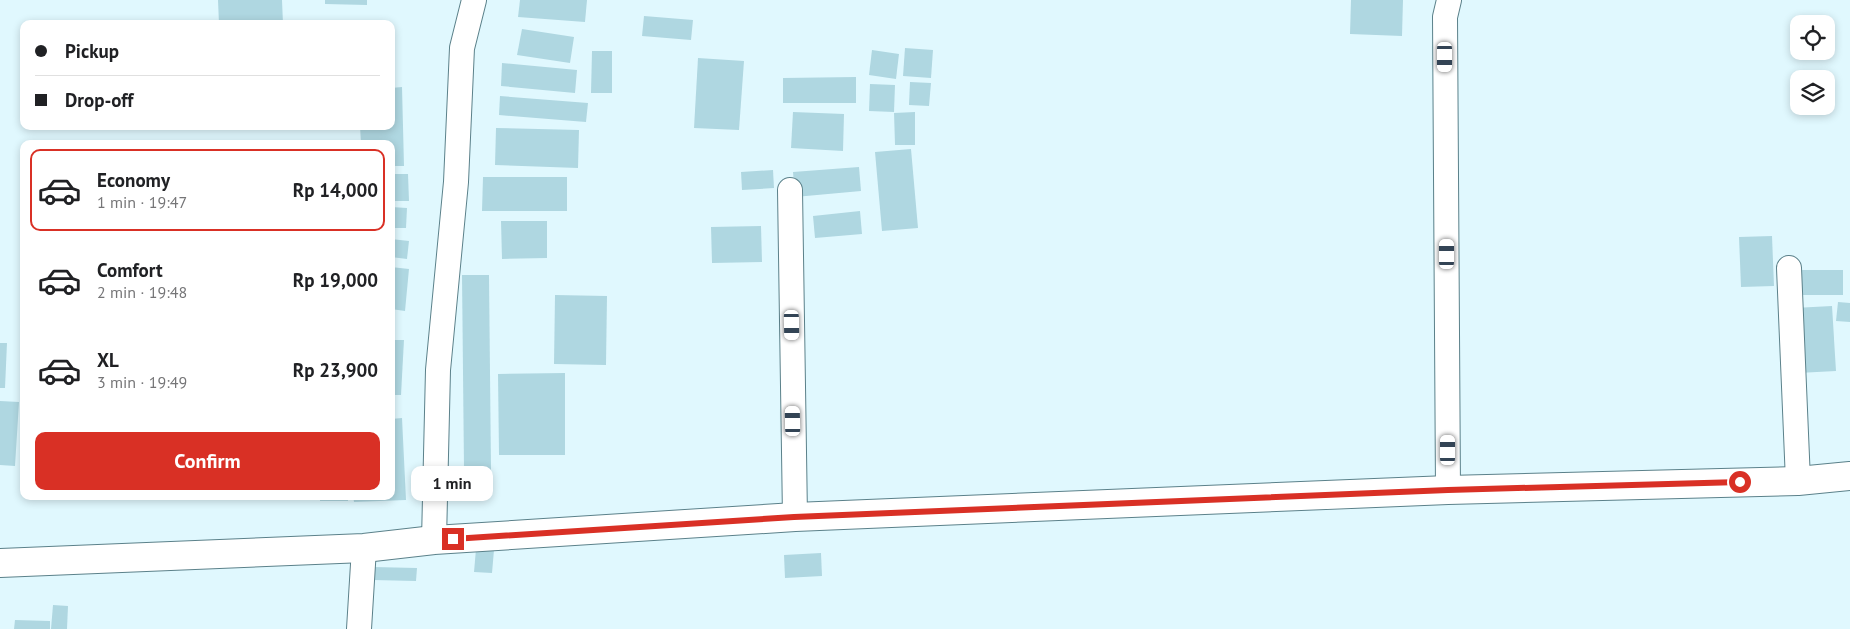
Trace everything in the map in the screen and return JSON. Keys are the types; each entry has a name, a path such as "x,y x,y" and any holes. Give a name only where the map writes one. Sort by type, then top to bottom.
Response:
{"main road":[{"path":"0,563 364,548 434,540 794,517 1448,490 1798,481 1850,476"}],"street":[{"path":"434,540 438,370 456,182 462,48 474,0"},
{"path":"1448,490 1445,17 1449,0"},
{"path":"790,190 794,517"},
{"path":"1789,268 1798,481"},
{"path":"359,629 364,548"}],"building":[{"path":"218,0 282,0 283,20 219,20"},
{"path":"325,0 367,0 367,5 325,4"},
{"path":"520,0 587,0 585,22 518,17"},
{"path":"1351,0 1403,0 1402,36 1350,34"},
{"path":"644,16 693,20 691,40 642,36"},
{"path":"522,29 574,37 570,63 517,55"},
{"path":"905,48 933,50 931,78 903,76"},
{"path":"872,50 899,54 896,79 869,75"},
{"path":"592,51 612,51 612,93 591,93"},
{"path":"698,58 744,61 739,130 694,128"},
{"path":"502,63 577,70 575,93 501,86"},
{"path":"856,77 856,103 783,103 783,78"},
{"path":"910,82 931,83 929,106 909,105"},
{"path":"870,84 895,85 894,112 869,111"},
{"path":"402,87 404,166 395,166 395,140 361,140 360,130 395,130 395,88"},
{"path":"500,96 588,103 586,122 499,115"},
{"path":"793,112 844,114 843,151 791,148"},
{"path":"915,112 915,145 895,145 894,113"},
{"path":"496,128 579,130 578,168 495,165"},
{"path":"911,149 918,228 882,231 875,152"},
{"path":"859,167 861,191 795,197 793,172"},
{"path":"773,170 774,188 742,190 741,172"},
{"path":"395,174 408,174 409,201 395,201"},
{"path":"483,177 567,177 567,211 482,211"},
{"path":"395,207 407,208 406,228 395,228"},
{"path":"860,211 862,234 815,238 813,216"},
{"path":"501,221 547,221 547,258 502,259"},
{"path":"761,226 762,262 712,263 711,227"},
{"path":"1772,236 1774,286 1741,287 1739,237"},
{"path":"395,239 409,241 407,259 395,258"},
{"path":"395,267 409,269 405,311 395,310"},
{"path":"1802,270 1843,270 1843,295 1802,295"},
{"path":"462,275 489,275 491,470 464,470"},
{"path":"555,295 607,296 606,365 554,364"},
{"path":"1838,302 1850,303 1850,322 1836,321"},
{"path":"1832,306 1836,371 1798,373 1794,308"},
{"path":"395,340 404,340 401,395 395,395"},
{"path":"0,343 7,343 5,388 0,388"},
{"path":"565,373 565,455 499,455 498,374"},
{"path":"0,401 19,402 15,466 0,465"},
{"path":"402,418 406,500 354,502 354,500 395,500 395,419"},
{"path":"320,500 348,500 348,501"},
{"path":"476,549 494,550 492,573 474,572"},
{"path":"821,553 822,576 785,578 784,555"},
{"path":"373,567 417,568 416,581 373,580"},
{"path":"53,605 68,606 67,629 51,629"},
{"path":"15,620 50,621 50,629 14,629"}],"route":[{"path":"453,539 794,517 1448,490 1740,482"}]}
